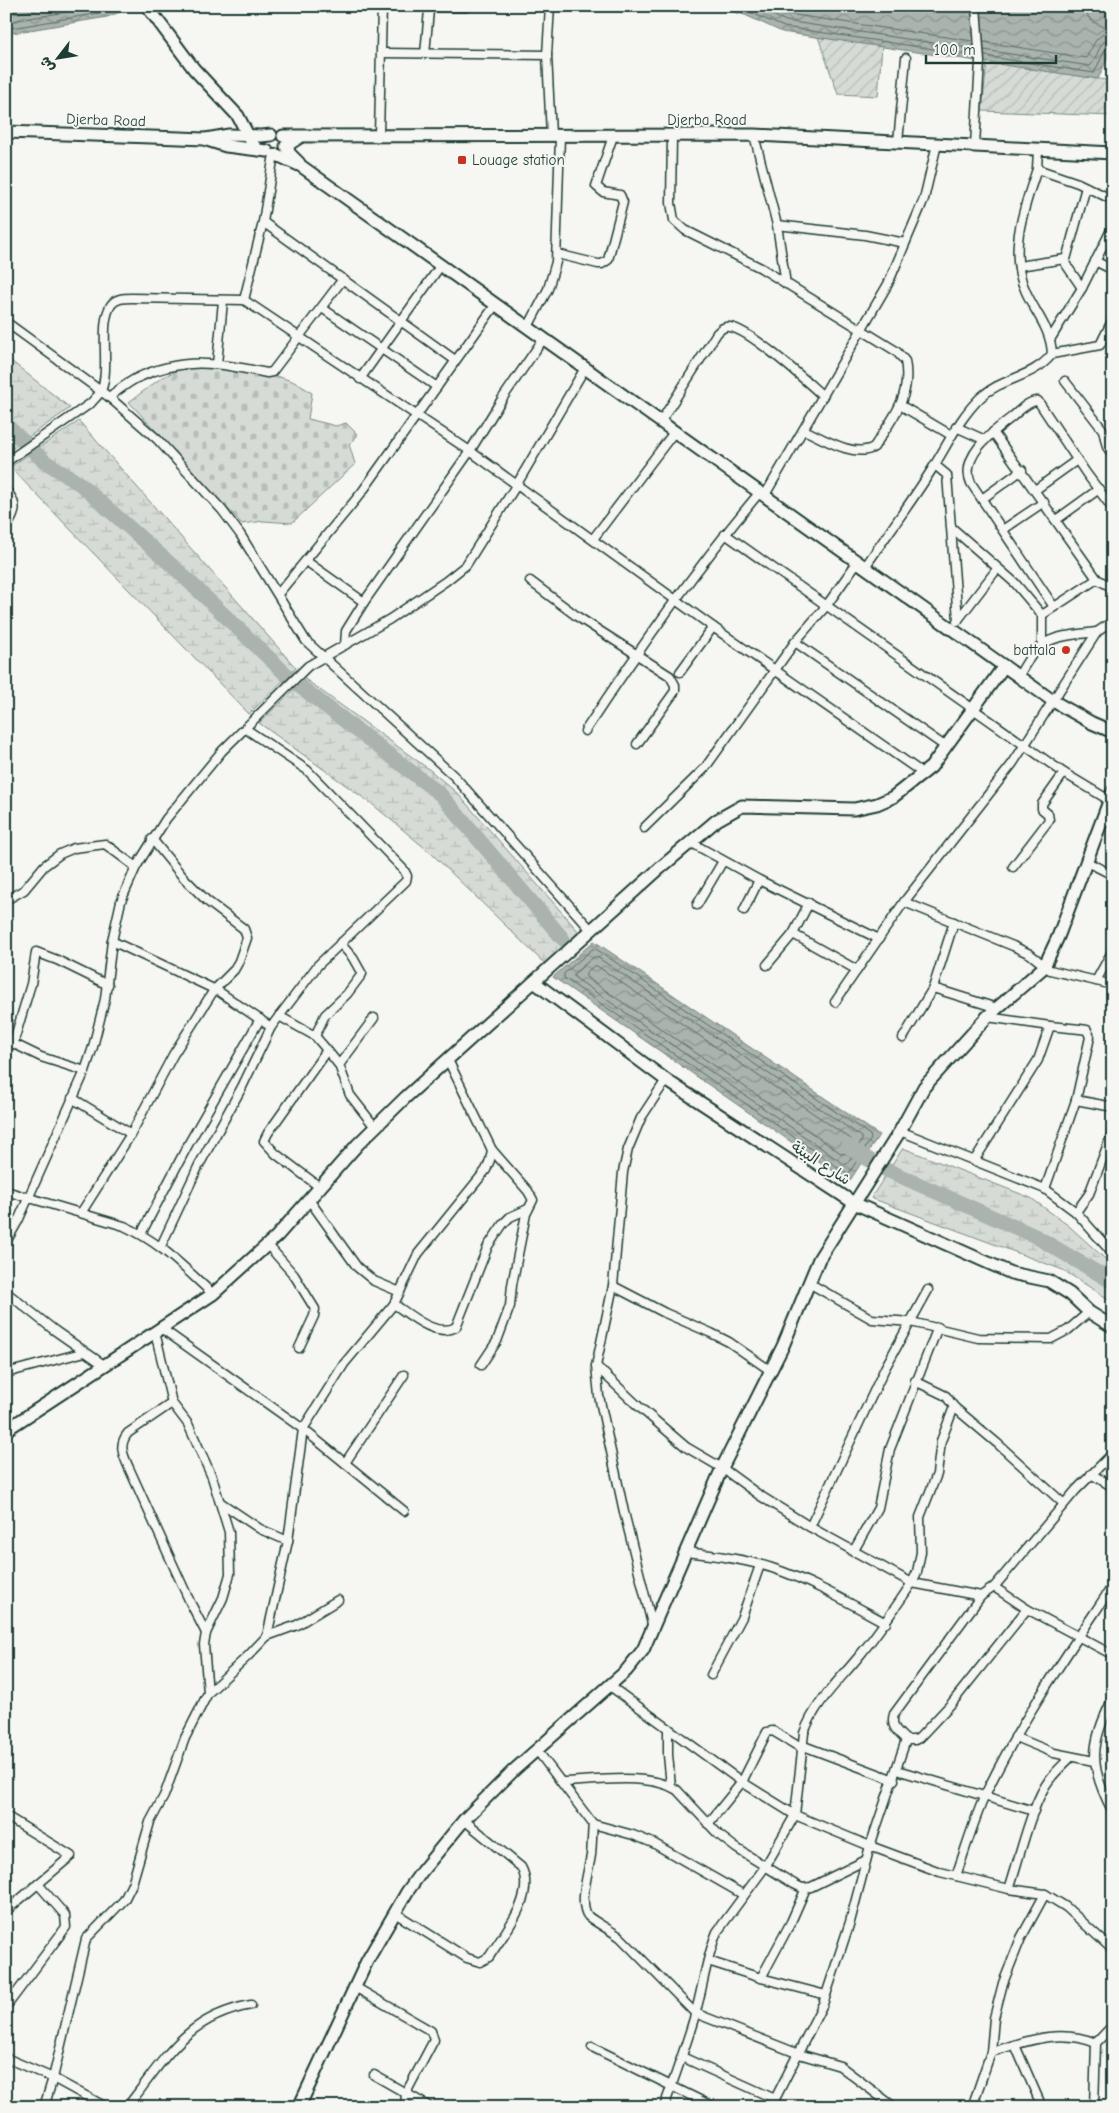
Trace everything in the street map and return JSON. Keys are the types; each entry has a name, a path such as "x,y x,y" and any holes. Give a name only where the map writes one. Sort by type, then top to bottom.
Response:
{"street":[{"path":"147,6 194,69 238,116 248,136 269,152 301,166 861,564 954,624 1004,666 1054,701 1092,723 1113,732"},
{"path":"379,135 382,6"},
{"path":"528,327 548,289 556,254 556,136 547,55 550,6"},
{"path":"976,6 980,62 976,145"},
{"path":"425,54 429,10 466,7"},
{"path":"382,54 547,55"},
{"path":"898,142 906,58"},
{"name":"Djerba Road","path":"6,132 204,140 226,146 269,152"},
{"path":"244,300 263,222 269,152 265,142 270,134 277,133 284,141 290,154 301,166"},
{"name":"Djerba Road","path":"204,140 229,135 270,134"},
{"name":"Djerba Road","path":"284,141 300,137 379,135 754,135 1113,153"},
{"path":"754,135 777,226 786,284"},
{"path":"556,254 598,264 608,260 623,202 620,195 603,192 596,186 613,136"},
{"path":"672,136 671,203 672,214 677,224 706,242 745,259 896,351 905,361 907,386 900,405 874,447 868,451 850,450 804,430"},
{"path":"269,152 283,152 284,141"},
{"path":"585,731 676,600 725,534 762,494 804,430 888,284 918,218 937,144"},
{"path":"1038,150 1037,169 1020,224 1018,266 1025,291 1051,338 1052,354"},
{"path":"1037,169 1086,187 1113,200"},
{"path":"1082,288 1067,267 1065,259 1086,187"},
{"path":"263,222 455,360"},
{"path":"777,226 865,235 905,243"},
{"path":"1051,338 1082,288 1113,226"},
{"path":"1018,266 1065,259"},
{"path":"1095,261 1113,270"},
{"path":"360,379 440,265"},
{"path":"109,397 134,379 185,363 217,364 266,373 272,372 343,279"},
{"path":"6,462 91,403 101,391 107,322 111,305 116,300 132,298 244,300 470,451 713,627 924,774"},
{"path":"217,364 223,300"},
{"path":"278,594 362,492 496,304"},
{"path":"322,308 437,386"},
{"path":"644,828 705,768 796,642 861,564 934,465 956,427 974,406 991,389 1039,368 1052,354 1100,345 1113,319"},
{"path":"6,322 109,397 157,439 222,510 254,556 306,641 455,777 592,931"},
{"path":"661,421 717,333 722,328 728,327 736,328 773,353 823,396"},
{"path":"345,645 346,631 364,602 470,451 502,399 544,338"},
{"path":"6,1242 18,1221 85,1070 93,1047 108,985 112,941 121,901 136,867 152,839 187,792 222,751 308,666 390,619 466,565 517,484 585,368"},
{"path":"1065,382 1104,430 1106,447 1113,455"},
{"path":"1054,607 1004,529 971,483 968,472 974,455 985,440 994,432 1036,400 1042,404 1077,460 1111,504"},
{"path":"900,405 951,435"},
{"path":"956,427 985,440"},
{"path":"593,540 674,431"},
{"path":"994,432 1097,578 1111,585"},
{"path":"1035,490 1077,460"},
{"path":"934,465 947,475 951,527 954,624"},
{"path":"982,499 1022,470"},
{"path":"1056,520 1099,489"},
{"path":"6,490 15,503 16,511 6,526"},
{"path":"1004,529 1044,502"},
{"path":"951,527 997,570 1015,584 1042,616 1042,644"},
{"path":"298,2107 367,1961 422,1871 464,1820 536,1749 610,1686 635,1662 644,1650 722,1468 771,1371 819,1259 900,1131 924,1087 987,1017 1044,967 1058,937 1087,862 1107,821 1111,795 1064,773 725,534"},
{"path":"306,561 364,602"},
{"path":"954,624 997,570"},
{"path":"1042,616 1097,578"},
{"path":"530,581 578,617 670,676 676,688 637,744"},
{"path":"835,1002 904,902 1013,763 1097,632 1113,621"},
{"path":"680,672 713,627"},
{"path":"1019,676 1026,662 1042,644 1060,637 1097,632"},
{"path":"796,642 946,747"},
{"path":"6,1430 213,1294 310,1202 375,1127 534,982 717,820 742,806 818,809 864,808 893,797 924,774 946,747 1004,666"},
{"path":"161,1246 198,1167 278,1016 310,974 406,881 404,870 307,770 246,728"},
{"path":"1013,867 1049,820 1048,814 1042,809 1042,804 1064,773"},
{"path":"81,1214 132,1134 173,1055 214,990 234,970 247,938 246,932 206,901 183,878 152,839"},
{"path":"690,842 758,880 809,903 879,939"},
{"path":"6,900 24,890 44,866 60,854 74,848 105,844 136,867"},
{"path":"698,905 723,861"},
{"path":"1087,862 1113,875"},
{"path":"744,910 758,880"},
{"path":"904,902 1030,954 1044,967 1077,978 1113,985"},
{"path":"767,964 793,934 809,903"},
{"path":"903,1038 933,988 954,922"},
{"path":"793,934 857,970"},
{"path":"112,941 158,961 214,990 272,1027"},
{"path":"315,1036 326,1016 347,994 362,974 353,958 340,944"},
{"path":"1096,981 1113,950"},
{"path":"85,1070 41,1057 10,1042 31,984 36,952 108,985"},
{"name":"شارع البيئة","path":"534,982 666,1080 854,1203 1011,1273 1049,1281 1070,1294 1089,1312 1113,1327"},
{"path":"933,988 997,1008"},
{"path":"278,1016 315,1036 340,1066 350,1095 375,1127"},
{"path":"987,1017 1087,1030 1090,1033 1076,1100 1045,1189"},
{"path":"340,1066 374,1018"},
{"path":"141,1234 188,1143 260,1019"},
{"path":"974,1161 1038,1060 1050,1026"},
{"path":"321,1188 276,1154 264,1141 273,1125 327,1050"},
{"path":"448,1060 492,1150 532,1196 533,1200 528,1208 512,1285 510,1306 497,1340 481,1365"},
{"path":"654,1630 620,1492 599,1396 596,1366 613,1286 623,1172 628,1149 642,1118 666,1080"},
{"path":"72,1098 132,1134"},
{"path":"1076,1100 1113,1107"},
{"path":"900,1131 1045,1189 1076,1212 1113,1254"},
{"path":"1076,1212 1090,1194 1112,1136"},
{"path":"267,1636 288,1542 303,1429 344,1364 394,1304 418,1254 486,1170 492,1150"},
{"path":"6,1191 28,1196 141,1234 161,1246 213,1294"},
{"path":"310,1202 358,1267 374,1281 400,1292"},
{"path":"394,1304 423,1324 448,1330 456,1327 488,1246 510,1217 528,1208"},
{"path":"267,1244 294,1275 315,1309 314,1316 299,1348"},
{"path":"809,1283 872,1319 911,1322 978,1338 1050,1339 1068,1330 1089,1312"},
{"path":"613,1286 665,1313 711,1332 771,1371"},
{"path":"810,1527 885,1368 928,1290"},
{"path":"6,1292 104,1365"},
{"path":"853,1552 878,1508 890,1449 938,1327"},
{"path":"158,1330 172,1403 188,1424 212,1477 229,1532 230,1574 223,1598 206,1633 204,1645 208,1693"},
{"path":"158,1330 303,1429 404,1511"},
{"path":"6,1373 85,1352"},
{"path":"596,1366 686,1447 722,1468 759,1495 810,1527 912,1583 981,1596"},
{"path":"345,1463 404,1376"},
{"path":"916,1381 946,1396 954,1407 1064,1504"},
{"path":"172,1403 135,1427 123,1440 121,1447 190,1602 206,1633"},
{"path":"664,2107 682,2057 717,1932 765,1867 795,1815 801,1747 808,1720 818,1705 886,1623 917,1572 921,1552 920,1517 937,1474 941,1441 954,1407"},
{"path":"906,1740 893,1725 894,1714 981,1596 994,1587 1064,1504 1113,1453"},
{"path":"1091,1474 1113,1487"},
{"path":"220,1502 260,1529 288,1542"},
{"path":"686,1552 734,1558 760,1565 826,1590 886,1623"},
{"path":"711,1675 742,1617 760,1565"},
{"path":"956,1876 985,1796 1016,1736 1113,1585"},
{"path":"994,1587 1027,1609 1113,1656"},
{"path":"44,2107 54,2078 86,1939 124,1900 132,1884 150,1822 164,1796 185,1738 208,1693 267,1636 297,1624 338,1600"},
{"path":"906,1740 919,1738 951,1704 1027,1609"},
{"path":"610,1686 742,1782 795,1815 940,1872 1009,1888 1045,1894 1066,1907 1113,1950"},
{"path":"1113,1698 1096,1740 1094,1761 1103,1794 1113,1812"},
{"path":"668,1728 670,1786"},
{"path":"708,1824 742,1782 765,1734 769,1730 801,1747 894,1780"},
{"path":"1016,1736 1039,1748 1094,1761"},
{"path":"682,2057 773,2103 799,2054 826,1995 850,1922 870,1846 894,1780 906,1740"},
{"path":"536,1749 593,1824 632,1834 653,1843 744,1895"},
{"path":"1009,1888 1034,1810 1049,1780 1071,1757"},
{"path":"897,1770 1034,1810"},
{"path":"562,1782 651,1781 670,1786 719,1835 765,1867 794,1884 806,1888"},
{"path":"6,1816 71,1856 6,1911"},
{"path":"395,1913 467,1958 480,1962 489,1957 524,1900 527,1884 522,1867 464,1820"},
{"path":"593,1824 591,1853 584,1898 584,1909 588,1916 620,1937 695,2013 799,2054 840,2066 894,2107"},
{"path":"761,1978 791,1922 806,1888 866,1860"},
{"path":"6,2007 66,1927 64,1916 38,1884"},
{"path":"972,2107 991,2052 994,2018 1003,1983 1021,1938 1045,1894"},
{"path":"708,1961 761,1978 826,1995"},
{"path":"355,1987 431,2030 434,2035 434,2040 406,2093 405,2107"},
{"path":"127,2107 184,2035 201,2022 218,2014 251,2005"},
{"path":"1094,2107 1096,2043 1113,2025"},
{"path":"991,2052 1048,2037 1077,2037 1096,2043"},
{"path":"1015,2045 1042,2107"},
{"path":"592,2047 714,2107"},
{"path":"6,2058 54,2078 106,2107"},
{"path":"374,2075 430,2107"}],"green space":[{"path":"818,37 882,46 878,96 838,94"},
{"path":"987,62 1113,81 1113,116 982,111"},
{"path":"6,357 70,408 6,453"},
{"path":"184,367 253,372 292,381 312,393 308,419 336,426 346,423 358,435 349,444 355,464 292,523 264,521 242,524 129,402 161,378"},
{"path":"79,421 296,668 249,714 10,467"},
{"path":"305,679 430,770 458,794 579,932 545,964 432,854 372,804 259,723"},
{"path":"903,1148 1031,1198 1069,1226 1113,1266 1113,1302 1063,1270 871,1198"}],"water":[{"path":"6,6 136,6 107,17 6,34"},
{"path":"713,6 1090,6 1113,10 1113,46 1098,79 782,32 745,15"},
{"path":"594,941 879,1135 849,1182 553,977"}],"waterway":[{"path":"6,425 44,461 80,484 176,569 293,681 440,794 563,939"},
{"path":"848,1146 880,1167 1035,1236 1113,1282"}],"place":[{"name":"Louage station","path":"462,160"},
{"name":"battala","path":"1066,650"}]}
